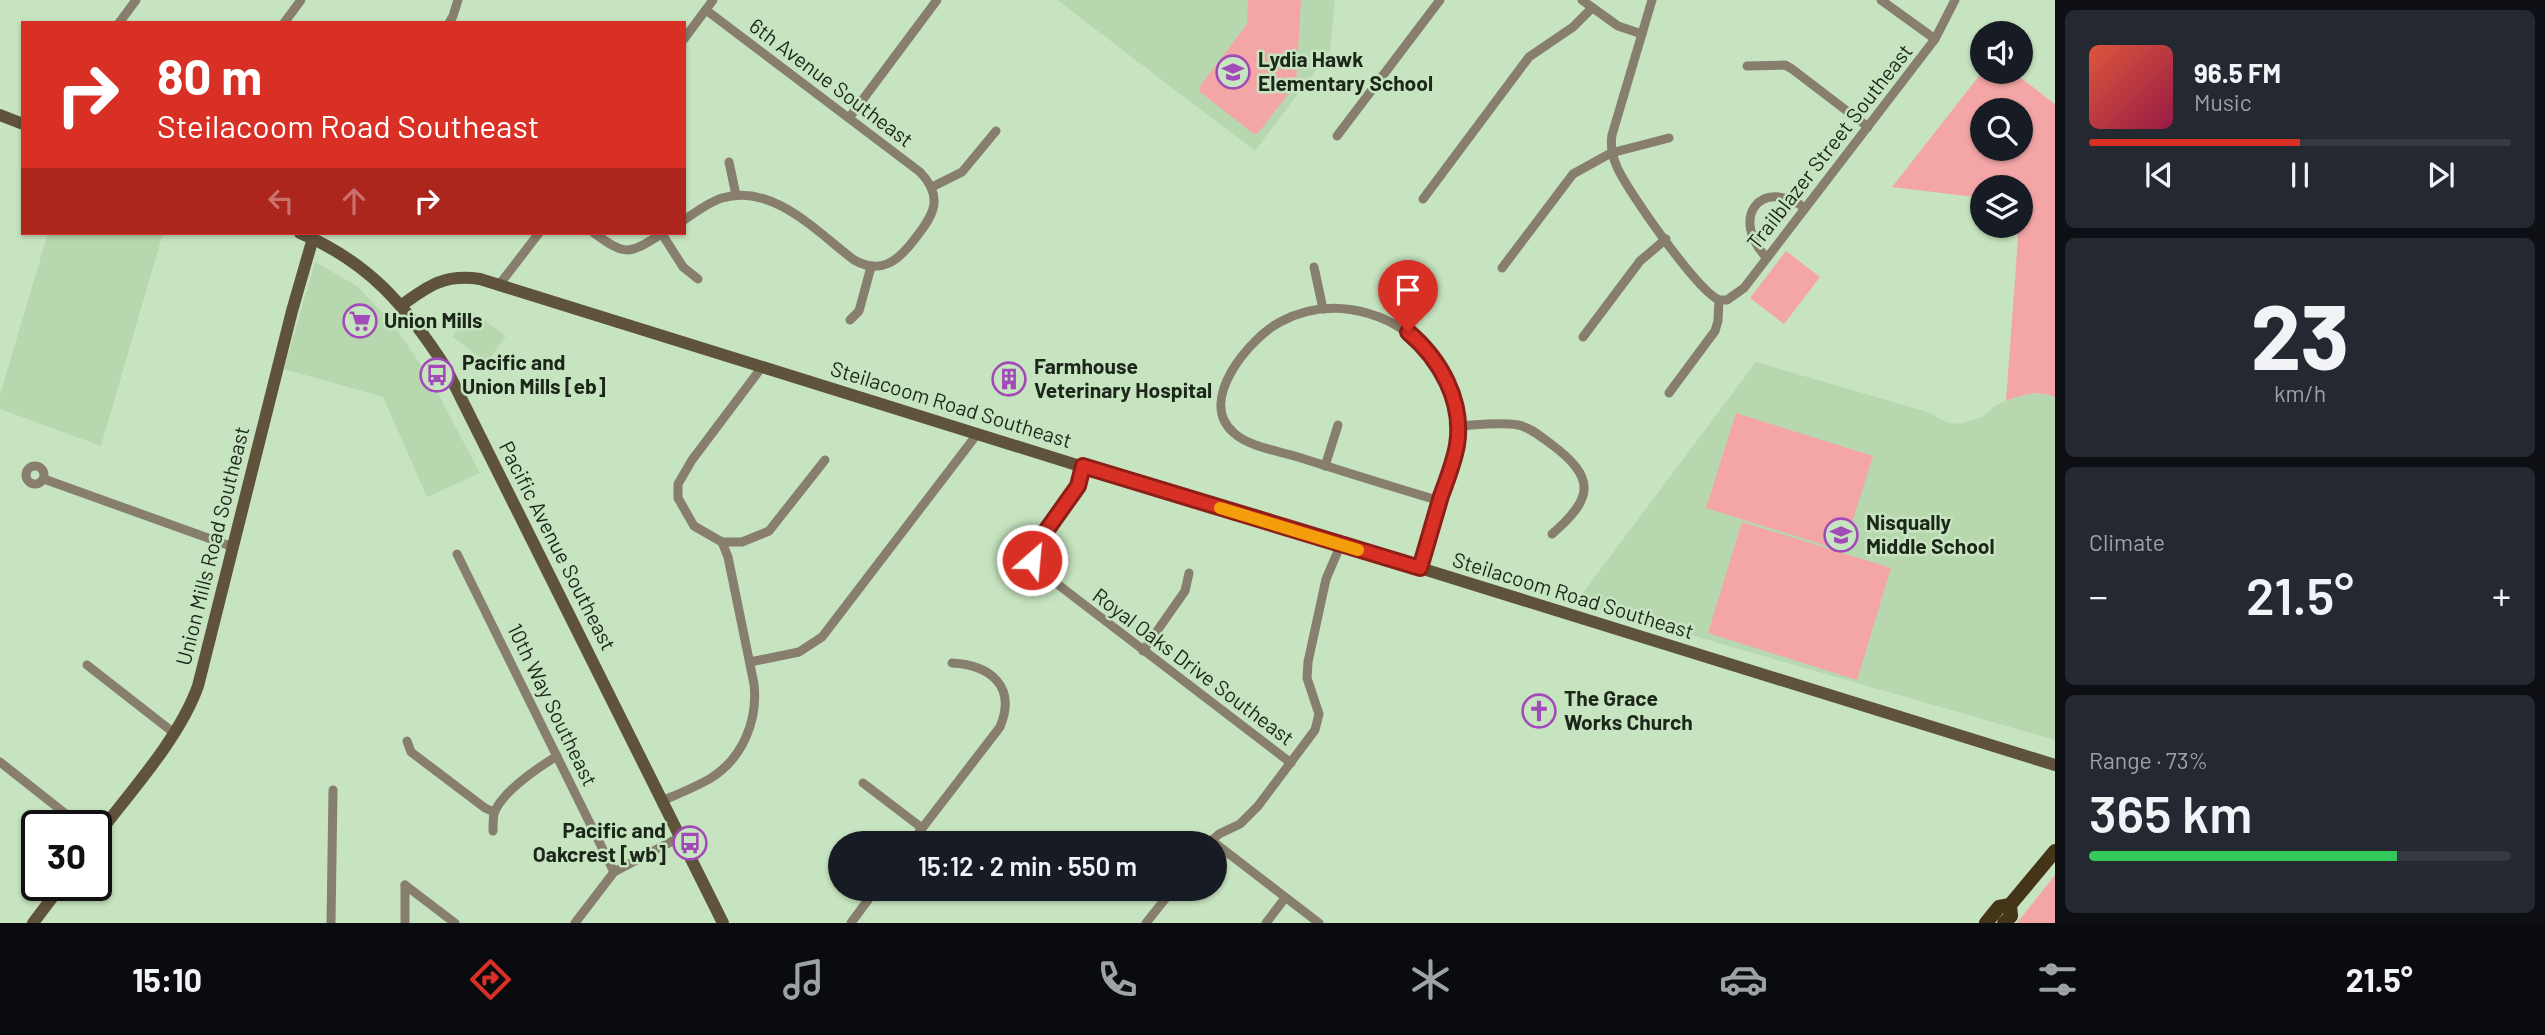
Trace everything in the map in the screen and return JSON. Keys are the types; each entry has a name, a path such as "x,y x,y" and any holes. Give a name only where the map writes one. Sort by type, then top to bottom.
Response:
{"main road":[{"path":"1986,923 1999,907 2010,905 2055,851"},
{"path":"2004,923 2011,916 2010,905"}],"street":[{"path":"120,21 136,0"},
{"path":"285,21 301,0"},
{"path":"450,21 458,0 469,0"},
{"path":"686,36 713,0"},
{"path":"849,118 937,0"},
{"path":"1338,135 1440,0"},
{"path":"1581,0 1618,26 1642,34"},
{"path":"1652,0 1612,135 1611,153 1626,184 1666,239 1710,296 1719,300 1715,331 1669,393"},
{"path":"1881,0 1935,40"},
{"name":"Trailblazer Street Southeast","path":"1719,300 1737,295 1767,258 1935,40 1955,0"},
{"path":"1423,199 1529,57 1573,27 1592,8"},
{"name":"6th Avenue Southeast","path":"706,10 920,172 932,187"},
{"path":"1747,66 1785,65 1793,69 1868,127"},
{"path":"0,115 21,123"},
{"path":"686,219 714,201 736,195 761,197 779,204 854,260 871,267 888,265 904,254 932,214 932,187 962,172 996,131"},
{"path":"1502,268 1573,174 1611,153 1669,138"},
{"path":"729,162 736,195"},
{"path":"1767,258 1750,233 1748,225 1754,208 1763,199 1781,195 1793,199 1805,208"},
{"name":"Pacific Avenue Southeast","path":"305,235 339,251 364,269 402,305 446,368 723,923"},
{"path":"499,285 536,235"},
{"path":"597,235 618,249 626,251 634,250 659,235"},
{"path":"663,235 683,267 698,279"},
{"name":"Union Mills Road Southeast","path":"112,816 174,733 198,687 289,323 313,238"},
{"path":"1583,337 1640,261 1666,239"},
{"path":"850,320 859,312 871,267"},
{"path":"1314,267 1323,309"},
{"name":"Steilacoom Road Southeast","path":"402,305 428,287 451,278 480,279 2055,765"},
{"path":"1420,568 1440,501 1457,443 1458,426 1450,390 1439,366 1422,344 1408,332 1378,315 1352,309 1323,309 1299,314 1281,321 1251,344 1227,380 1222,396 1222,412 1226,424 1234,434 1325,466 1440,501"},
{"path":"762,367 692,460 678,484 678,498 694,526 722,542 742,542 769,531 825,460"},
{"path":"1325,466 1338,425"},
{"path":"1458,426 1516,425 1530,430 1580,471 1584,493 1574,515 1552,534"},
{"path":"750,662 799,652 822,637 978,433"},
{"name":"Royal Oaks Drive Southeast","path":"1083,466 1078,486 1036,545 1032,560 1035,567 1291,763"},
{"path":"44,479 233,547"},
{"path":"662,801 716,774 745,739 755,710 750,662 731,567 722,542"},
{"path":"1227,832 1240,824 1291,763 1311,737 1318,722 1317,705 1307,678 1308,662 1326,579 1342,544"},
{"name":"10th Way Southeast","path":"457,554 614,872"},
{"path":"1143,651 1185,592 1189,573"},
{"path":"920,831 1000,727 1005,713 1004,691 993,678 972,664 952,663"},
{"path":"87,665 174,733"},
{"path":"407,741 411,752 485,808 495,812"},
{"path":"493,831 495,812 530,772 556,756"},
{"path":"0,762 61,810"},
{"path":"863,783 922,828"},
{"path":"331,923 333,790"},
{"path":"575,923 614,872 680,837"},
{"path":"1227,855 1319,923"},
{"path":"405,923 405,885 455,923"},
{"path":"1266,923 1285,898"},
{"path":"33,923 50,901"},
{"path":"851,923 867,901"},
{"path":"1146,923 1163,901"}],"shaded area":[{"name":"Lydia Hawk Elementary School","path":"1057,0 1335,0 1330,51 1255,151"},
{"path":"1248,0 1301,0 1296,84 1258,133 1254,134 1200,92 1200,86 1247,24"},
{"path":"1973,84 2029,84 2055,104 2055,397 2030,394 2006,401 2018,238 2033,238 2033,175 1970,175 1970,196 1892,187"},
{"path":"47,235 162,235 101,446 0,409 0,395"},
{"path":"1786,251 1820,277 1784,324 1750,298"},
{"path":"315,262 357,286 394,325 429,377 480,473 427,497 383,397 284,369"},
{"path":"471,311 506,336 487,362 452,337"},
{"name":"Nisqually Middle School","path":"1756,362 1928,412 1946,422 1959,424 1982,417 1996,405 2022,394 2045,393 2055,397 2055,740 1576,602"},
{"path":"1736,413 1873,456 1843,551 1706,508"},
{"path":"1742,522 1891,568 1857,680 1708,633"},
{"path":"2055,875 2055,923 2017,923"}],"slow traffic":[{"path":"1220,508 1358,550"}],"place":[{"name":"Lydia Hawk Elementary School","path":"1233,72"},
{"name":"Union Mills","path":"360,321"},
{"name":"Pacific and Union Mills [eb]","path":"437,375"},
{"name":"Farmhouse Veterinary Hospital","path":"1009,379"},
{"name":"Nisqually Middle School","path":"1841,535"},
{"name":"The Grace Works Church","path":"1539,711"},
{"name":"Pacific and Oakcrest [wb]","path":"690,843"}],"route":[{"path":"1032,560 1036,545 1078,486 1083,466 1420,568 1457,443 1458,426 1445,378 1432,356 1408,332"}]}
